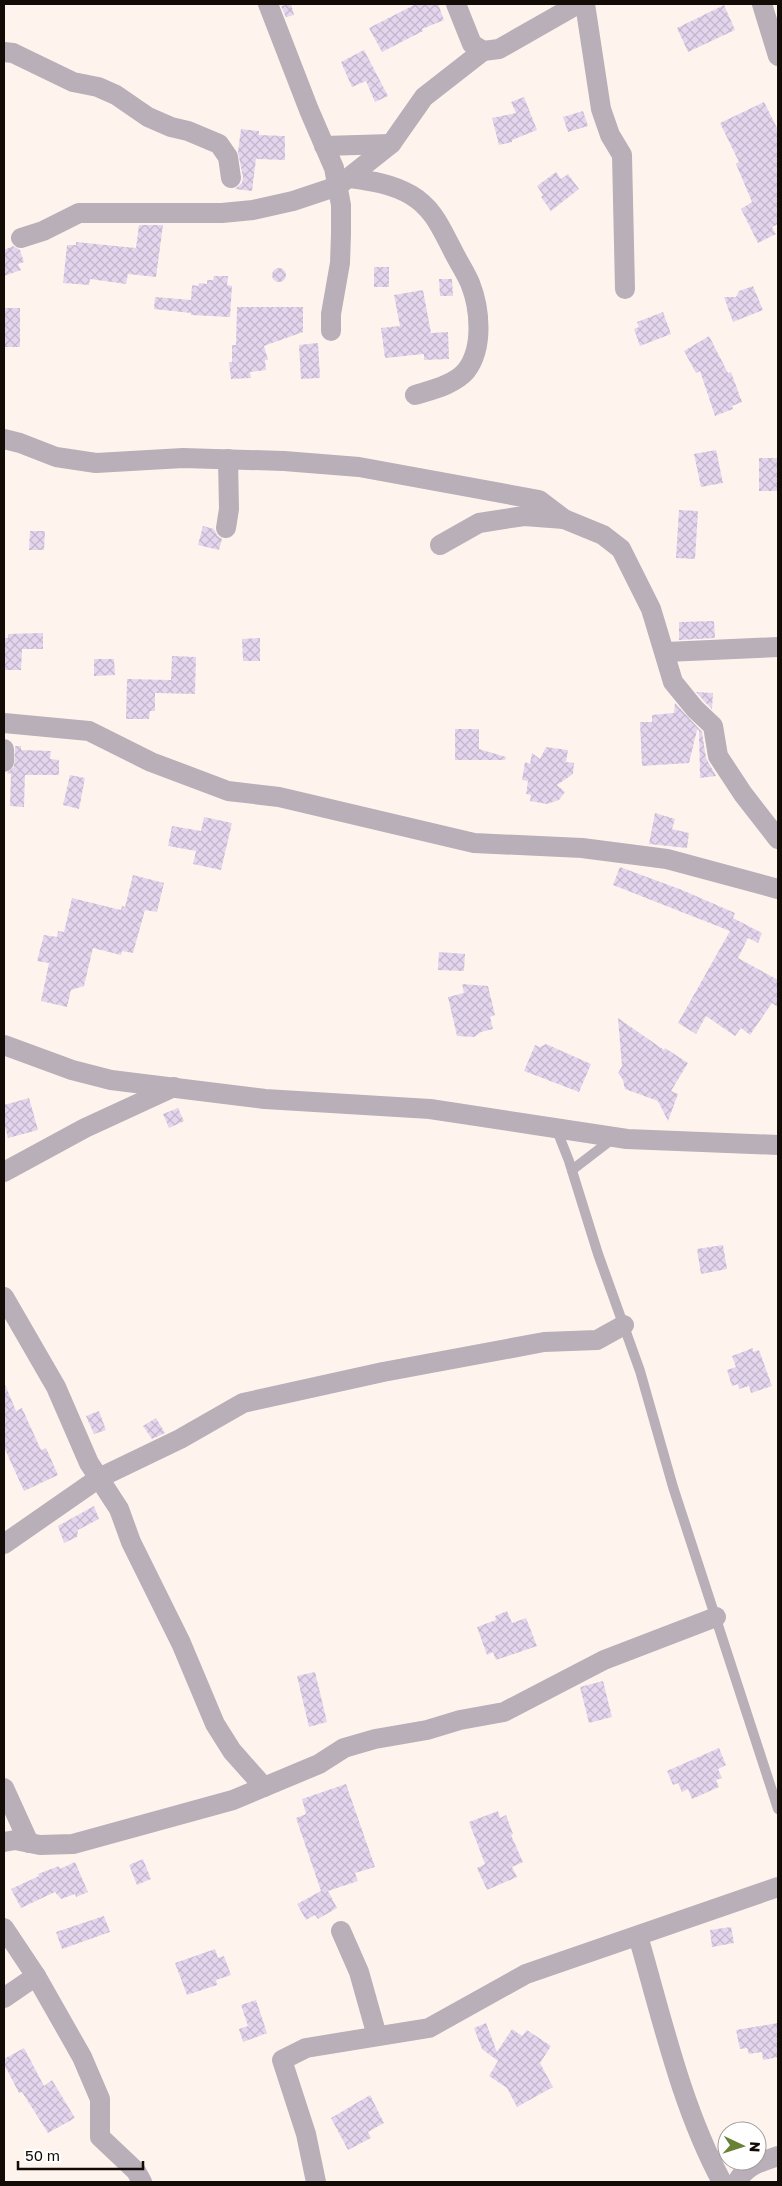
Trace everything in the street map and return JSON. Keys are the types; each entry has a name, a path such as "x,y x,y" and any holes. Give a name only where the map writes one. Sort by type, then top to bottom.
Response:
{"street":[{"path":"268,4 324,146 334,168 344,182 341,206 340,263 331,331"},
{"path":"456,4 472,44 483,51"},
{"path":"21,238 43,231 79,212 237,211 293,201 344,182 391,144 424,97 483,51 499,49 578,4"},
{"path":"585,4 601,109 610,135 622,156 625,289"},
{"path":"762,4 778,56"},
{"path":"4,52 21,57 73,82 98,87 116,95 155,120 219,144 228,157 231,178"},
{"path":"324,146 391,144"},
{"path":"344,182 386,184 412,196 433,213 470,283 477,310 479,332 474,354 466,371 443,386 415,395"},
{"path":"4,439 56,457 96,463 184,458 359,467 539,500 564,519 603,534 621,549 651,609 666,652 673,682 694,709 713,726 718,756 743,794 778,839"},
{"path":"226,528 229,509 228,459"},
{"path":"440,545 479,523 524,516 564,519"},
{"path":"666,652 778,647"},
{"path":"4,723 89,731 151,762 228,791 288,799 474,843 582,848 667,859 778,890"},
{"path":"4,749 4,762"},
{"path":"4,1045 92,1076 111,1080 174,1086 265,1099 430,1109 615,1137 778,1145"},
{"path":"4,1172 85,1128 174,1086"},
{"path":"4,1297 56,1387 89,1463 119,1509 132,1542 182,1643 215,1724 232,1751 264,1787"},
{"path":"4,1544 99,1478 180,1440 243,1403 383,1372 544,1342 597,1340 624,1325"},
{"path":"4,1842 15,1840 40,1845 73,1844 232,1800 319,1764 344,1748 375,1739 427,1730 460,1720 504,1712 604,1660 716,1617"},
{"path":"4,1788 29,1843"},
{"path":"316,2182 306,2134 282,2060 306,2048 429,2028 526,1974 778,1887"},
{"path":"4,1928 36,1976 82,2057 100,2099 100,2137 136,2171 142,2182"},
{"path":"341,1930 359,1972 377,2036"},
{"path":"638,1936 682,2088 712,2164 722,2182"},
{"path":"4,1998 36,1976"},
{"path":"737,2182 742,2174 753,2164 778,2156"}],"lane":[{"path":"556,1128 640,1371 673,1488 778,1809"},
{"path":"572,1170 615,1137"}],"building":[{"path":"291,4 294,15 286,17 281,6"},
{"path":"416,4 438,4 444,20 422,29 423,31 382,52 369,28"},
{"path":"724,5 735,30 688,52 677,28"},
{"path":"364,50 388,96 375,102 366,81 352,87 341,62"},
{"path":"524,97 537,130 512,140 512,142 499,145 492,118 516,113 511,102"},
{"path":"764,102 778,130 778,224 772,227 776,234 758,243 741,209 752,202 736,164 739,162 720,123"},
{"path":"583,111 588,126 568,132 563,117"},
{"path":"241,129 259,131 259,135 285,136 285,160 256,159 252,191 235,189 242,183 243,177 238,152"},
{"path":"556,172 561,179 568,174 579,189 551,211 541,197 543,195 537,186"},
{"path":"139,225 163,225 156,277 128,274 126,284 90,279 89,285 63,283 67,245 76,245 76,242 136,248"},
{"path":"13,246 20,250 24,262 18,264 21,270 4,276 4,250"},
{"path":"374,267 389,267 389,287 374,287"},
{"path":"279,268 284,270 286,275 284,280 279,282 274,280 272,275 274,270"},
{"path":"214,276 228,276 227,285 232,286 230,317 191,315 191,313 154,309 155,297 191,300 192,285 198,286 199,283 207,284 207,280 213,280"},
{"path":"439,279 452,279 453,296 440,296"},
{"path":"753,286 763,310 733,322 724,297 736,297 739,291"},
{"path":"423,290 431,333 448,332 449,359 424,360 424,354 385,358 381,328 400,326 394,295"},
{"path":"237,307 303,307 303,332 264,346 268,360 265,360 266,370 250,372 251,378 231,379 229,362 232,362 232,345 236,345"},
{"path":"4,308 20,308 20,347 4,347"},
{"path":"663,312 671,334 640,346 634,329 639,327 637,322"},
{"path":"709,336 728,373 731,372 742,402 732,406 733,409 715,416 700,371 696,373 684,351"},
{"path":"318,343 320,378 301,379 299,345"},
{"path":"716,450 723,483 701,487 694,454"},
{"path":"759,458 778,458 778,491 759,491"},
{"path":"679,510 698,511 695,559 676,558"},
{"path":"203,526 214,529 222,539 219,550 198,545"},
{"path":"30,531 45,531 44,550 29,550"},
{"path":"714,621 715,638 679,640 679,622"},
{"path":"43,633 43,649 22,649 21,670 4,670 4,638 8,638 8,634"},
{"path":"260,638 260,661 243,661 242,639"},
{"path":"172,656 196,657 195,694 155,693 155,711 150,711 149,719 126,719 127,679 171,680"},
{"path":"94,659 114,659 115,675 94,676"},
{"path":"696,692 713,693 712,709 704,701"},
{"path":"675,703 702,732 706,758 716,776 700,778 699,730 697,730 689,763 642,766 640,722 652,722 652,715 674,713"},
{"path":"455,729 479,729 479,749 506,757 505,760 455,760"},
{"path":"15,746 21,746 21,750 51,751 50,759 59,760 59,775 25,775 24,807 10,806 11,774 7,773 14,767"},
{"path":"546,747 568,750 566,762 574,763 573,774 557,785 565,792 559,800 547,804 530,801 531,795 526,794 528,781 522,780 525,762 530,764 532,753 540,759"},
{"path":"70,775 85,778 79,809 63,805"},
{"path":"655,813 675,819 672,829 689,833 687,848 649,844"},
{"path":"204,817 232,823 221,870 193,864 196,851 168,846 172,826 201,831"},
{"path":"620,867 682,890 735,913 733,918 762,933 758,943 748,938 738,958 778,980 778,1007 772,1003 750,1035 741,1028 735,1036 706,1016 696,1034 678,1023 730,931 613,885"},
{"path":"133,875 164,883 157,912 145,910 133,953 122,951 121,955 93,948 84,986 71,990 67,1007 41,1001 49,963 37,961 44,935 57,937 58,931 64,932 72,898 121,910 122,906 125,907"},
{"path":"439,952 465,954 464,971 438,970"},
{"path":"462,984 488,986 495,1015 490,1017 493,1029 481,1032 474,1037 457,1036 448,997 464,993"},
{"path":"618,1018 664,1050 665,1048 688,1063 671,1091 678,1094 668,1121 658,1101 625,1089 623,1080 618,1073 622,1066"},
{"path":"546,1044 591,1064 579,1092 524,1071 535,1045 540,1047"},
{"path":"29,1098 38,1130 8,1138 4,1123 4,1105"},
{"path":"178,1108 184,1121 169,1128 163,1114"},
{"path":"723,1245 727,1269 701,1274 697,1249"},
{"path":"753,1348 753,1352 759,1350 772,1386 751,1393 749,1386 739,1389 738,1384 732,1386 727,1370 736,1367 732,1356"},
{"path":"4,1382 16,1411 22,1408 41,1450 46,1448 58,1475 24,1491 4,1447"},
{"path":"99,1411 106,1430 94,1434 86,1416"},
{"path":"156,1418 165,1433 152,1439 143,1426"},
{"path":"94,1506 99,1519 78,1530 77,1537 64,1543 58,1526"},
{"path":"507,1611 512,1623 526,1618 537,1646 496,1660 493,1652 487,1655 477,1627 496,1620 495,1616"},
{"path":"315,1672 327,1722 309,1727 297,1676"},
{"path":"603,1681 612,1717 589,1723 580,1687"},
{"path":"719,1748 726,1765 718,1769 722,1778 716,1780 719,1787 692,1799 688,1789 682,1792 678,1783 673,1785 667,1771"},
{"path":"346,1784 375,1867 355,1873 358,1881 328,1891 337,1908 318,1919 315,1915 306,1920 297,1904 321,1891 296,1818 306,1814 302,1799"},
{"path":"498,1811 500,1818 506,1815 513,1834 511,1835 523,1862 512,1867 517,1877 487,1890 477,1868 485,1864 469,1822"},
{"path":"143,1859 151,1879 137,1885 129,1865"},
{"path":"75,1862 88,1892 76,1897 75,1894 61,1899 55,1892 21,1908 11,1889 39,1876 38,1874 59,1866 60,1869"},
{"path":"104,1916 110,1932 62,1949 56,1932"},
{"path":"731,1927 734,1943 712,1947 710,1930"},
{"path":"215,1949 218,1958 224,1956 231,1975 216,1980 217,1985 187,1995 175,1963"},
{"path":"256,2000 267,2033 243,2042 239,2029 248,2026 241,2005"},
{"path":"486,2023 497,2052 512,2029 522,2036 527,2030 551,2046 540,2063 553,2087 517,2107 507,2088 489,2076 498,2061 482,2049 474,2028"},
{"path":"778,2023 778,2057 763,2060 762,2052 749,2054 747,2048 740,2049 736,2030"},
{"path":"24,2048 44,2086 52,2080 75,2118 48,2133 22,2092 19,2093 4,2064 4,2059"},
{"path":"370,2095 384,2123 368,2132 371,2138 348,2150 331,2118"}]}
